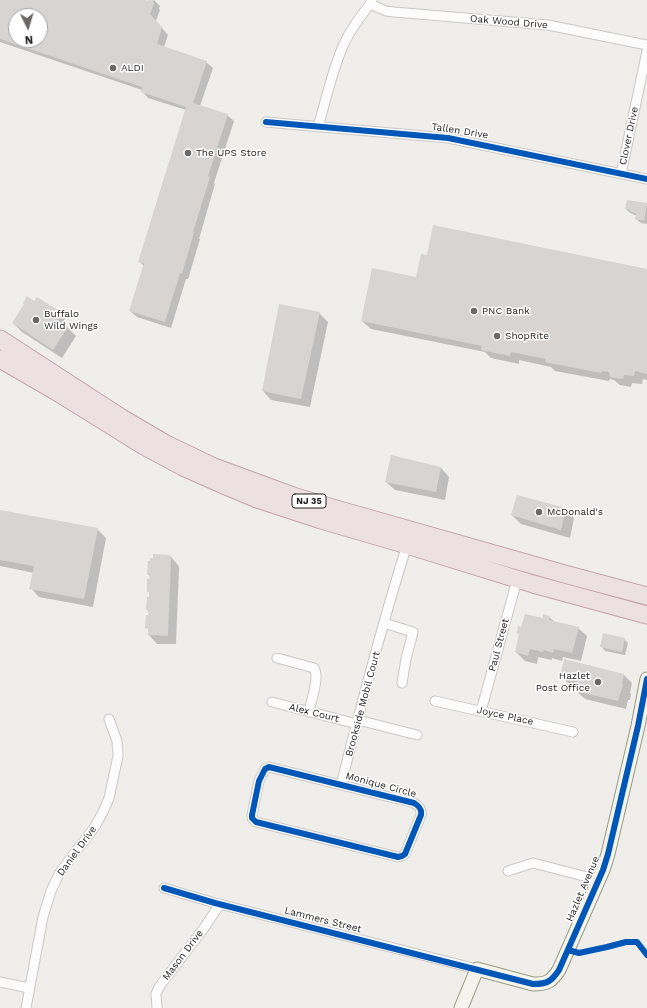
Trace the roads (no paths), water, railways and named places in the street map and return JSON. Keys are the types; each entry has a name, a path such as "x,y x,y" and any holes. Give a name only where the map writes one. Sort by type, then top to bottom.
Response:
{"highway":[{"name":"NJ 35","path":"0,339 140,430 214,467 293,496 329,507 647,596"},
{"name":"NJ 35","path":"0,359 57,392 144,446 183,467 257,499 517,580 647,615"}],"street":[{"name":"Oak Wood Drive","path":"371,2 386,11 548,26 647,45"},
{"path":"318,126 343,45 371,2"},
{"name":"Clover Drive","path":"621,174 647,52"},
{"name":"Tallen Drive","path":"266,122 448,138 647,179"},
{"name":"Brookside Mobil Court","path":"342,785 357,722 407,545"},
{"name":"Paul Street","path":"481,711 517,580"},
{"path":"384,623 413,632 402,683"},
{"path":"277,658 314,668 316,670 316,679 309,712"},
{"name":"Hazlet Avenue","path":"477,969 533,984 549,982 554,978 559,970 599,880 608,854 638,726 647,679"},
{"name":"Joyce Place","path":"436,701 574,732"},
{"name":"Alex Court","path":"272,702 309,712 416,735"},
{"name":"Daniel Drive","path":"26,1008 43,917 54,883 94,828 109,798 118,756 117,741 109,719"},
{"name":"Monique Circle","path":"269,767 342,785 418,805 422,811 422,815 405,854 398,857 256,822 252,818 254,800 262,772 269,767"},
{"path":"508,871 533,863 599,880"},
{"name":"Lammers Street","path":"164,888 220,904 477,969"},
{"name":"Mason Drive","path":"157,1008 156,994 159,987 204,928 220,904"},
{"path":"461,1008 477,969"},
{"path":"0,982 29,988"}],"place":[{"name":"ALDI","path":"113,68"},
{"name":"The UPS Store","path":"188,153"},
{"name":"PNC Bank","path":"474,311"},
{"name":"Buffalo Wild Wings","path":"36,320"},
{"name":"ShopRite","path":"497,336"},
{"name":"McDonald's","path":"539,512"},
{"name":"Hazlet Post Office","path":"598,682"}]}
